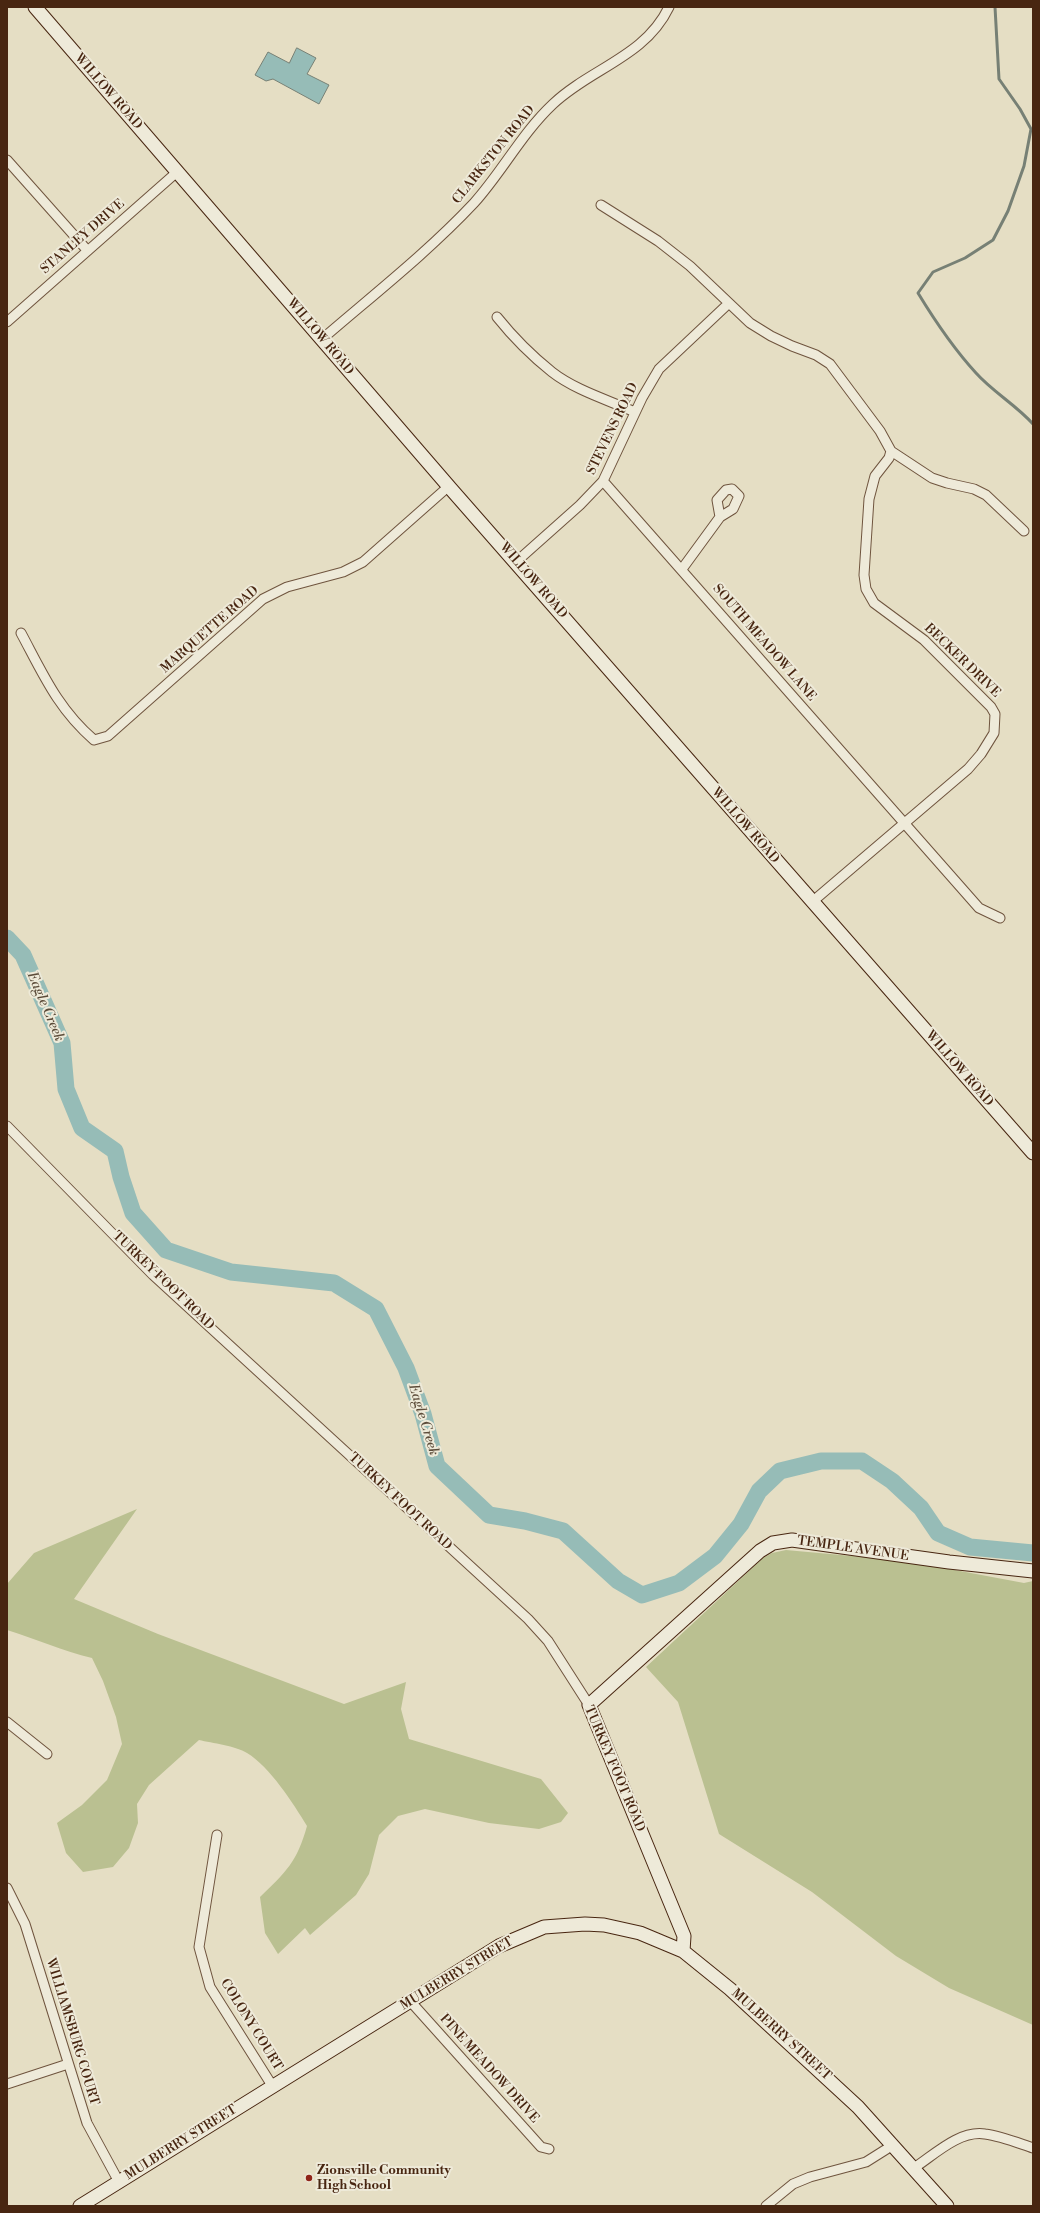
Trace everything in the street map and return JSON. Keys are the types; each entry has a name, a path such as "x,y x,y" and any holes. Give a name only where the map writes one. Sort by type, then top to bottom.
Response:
{"street":[{"name":"WILLOW ROAD","path":"35,7 260,266 321,340 448,486 1033,1153"},
{"name":"CLARKSTON ROAD","path":"321,340 437,240 457,220 483,192 542,114 568,92 640,46 654,32 669,7"},
{"path":"7,160 87,250"},
{"name":"STANLEY DRIVE","path":"7,322 177,172"},
{"path":"601,204 664,245 690,266 728,304 750,323 771,336 816,355 830,364 880,431 890,455 932,478 947,484 974,488 986,495 1024,531"},
{"name":"STEVENS ROAD","path":"516,562 580,505 604,481 635,412 659,369 728,304"},
{"path":"497,317 510,333 552,372 578,387 635,412"},
{"name":"BECKER DRIVE","path":"812,902 968,769 981,754 994,733 995,714 983,698 924,640 874,603 866,589 864,575 869,499 875,476 890,455"},
{"name":"SOUTH MEADOW LANE","path":"604,481 979,908 1000,918"},
{"name":"MARQUETTE ROAD","path":"21,633 63,708 75,724 94,740 108,736 263,599 287,587 343,572 363,562 448,486"},
{"path":"682,569 697,552 720,517"},
{"name":"TURKEY FOOT ROAD","path":"7,1126 153,1274 528,1619 548,1641 589,1705 684,1936 683,1951"},
{"name":"TEMPLE AVENUE","path":"589,1705 760,1551 773,1543 792,1540 1033,1572"},
{"path":"7,1722 47,1754"},
{"name":"COLONY COURT","path":"217,1835 199,1947 200,1952 210,1987 273,2087"},
{"name":"WILLIAMSBURG COURT","path":"7,1888 17,1905 25,1924 87,2123 119,2182"},
{"name":"MULBERRY STREET","path":"80,2206 499,1946 544,1927 585,1924 624,1928 663,1941 683,1951 730,1989 858,2107 947,2206"},
{"name":"PINE MEADOW DRIVE","path":"411,2002 541,2147 549,2149"},
{"path":"7,2084 68,2064"},
{"path":"914,2168 957,2139 970,2134 985,2133 1033,2148"},
{"path":"766,2206 793,2184 810,2177 866,2162 893,2145"}],"green space":[{"path":"137,1509 74,1599 158,1634 344,1704 406,1682 401,1709 409,1739 541,1779 568,1813 561,1822 539,1829 489,1823 425,1809 398,1816 379,1835 369,1874 356,1895 310,1935 305,1928 278,1954 265,1933 260,1897 290,1866 299,1849 307,1826 280,1786 256,1759 237,1748 199,1740 149,1785 137,1804 138,1823 129,1848 113,1867 83,1872 66,1853 57,1823 82,1805 107,1780 122,1744 116,1717 103,1681 92,1658 7,1630 7,1584 34,1553"},
{"path":"786,1550 907,1561 1024,1583 1033,1581 1033,2025 949,1988 896,1956 812,1892 719,1834 678,1702 646,1667 763,1558 772,1553"}],"water":[{"path":"297,48 316,58 307,74 329,85 319,104 273,79 266,81 255,75 268,52 289,63"}],"waterway":[{"path":"995,7 999,79 1020,109 1031,129 1024,166 1008,211 993,240 965,258 933,272 918,293 945,334 968,364 983,380 1033,424"},
{"name":"Eagle Creek","path":"7,938 23,955 62,1043 66,1089 82,1128 115,1151 121,1177 133,1213 166,1250 231,1272 334,1283 376,1309 406,1368 423,1414 437,1466 489,1515 525,1521 563,1531 618,1581 642,1595 679,1583 715,1556 741,1524 759,1491 780,1471 821,1461 862,1461 892,1481 921,1508 938,1533 970,1547 1033,1553"}],"place":[{"name":"Zionsville Community High School","path":"309,2178"}]}
